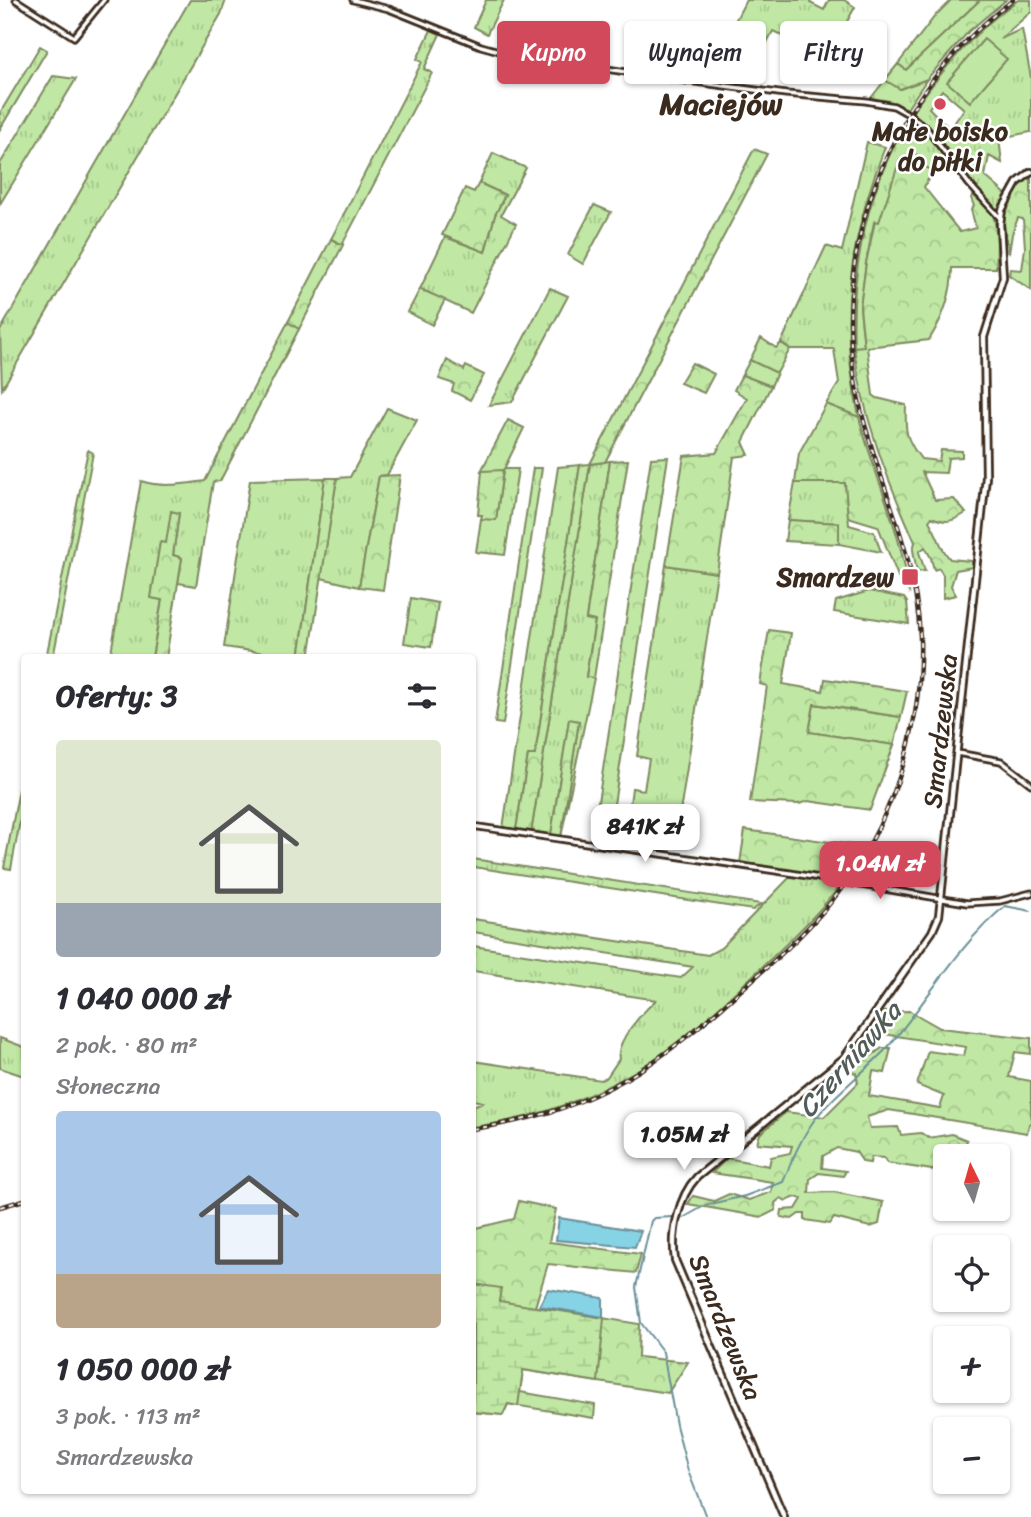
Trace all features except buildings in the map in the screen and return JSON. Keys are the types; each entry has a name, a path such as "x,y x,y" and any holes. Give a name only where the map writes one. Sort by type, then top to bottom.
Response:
{"street":[{"path":"16,0 74,37 104,0"},
{"path":"353,0 388,9 481,46 510,54 894,106 909,114 927,130 1000,218"},
{"name":"Smardzewska","path":"784,1517 676,1260 675,1241 681,1203 697,1177 844,1058 932,932 939,916 985,482 983,345 987,323 1003,277 1000,218 1002,210 1017,183 1031,172"},
{"path":"990,207 1002,210"},
{"path":"957,753 1001,761 1031,784"},
{"path":"476,827 975,903 1031,893"}],"green space":[{"path":"190,0 226,0 221,14 2,389 0,331"},
{"path":"486,0 504,0 487,34 474,27"},
{"path":"746,0 811,0 810,3 824,10 829,0 844,0 855,7 847,21 780,21 780,34 773,31 766,44 766,21 735,21"},
{"path":"951,0 980,0 906,70 898,64 935,16"},
{"path":"980,0 1006,0 969,31 927,79 900,89 887,81 898,64 906,70"},
{"path":"1018,0 1031,0 1031,12 1000,39 1022,29 1031,78 1031,132 999,138 1002,163 989,156 985,176 1009,197 1002,210 990,207 950,160 929,128 912,112 960,52","holes":["942,90 964,109 950,129 929,108"]},
{"path":"431,30 440,34 424,69 432,73 342,245 331,239 422,62 417,59"},
{"path":"984,39 1007,59 970,102 947,82"},
{"path":"40,46 47,50 0,129 0,113"},
{"path":"53,76 76,79 0,204 0,164"},
{"path":"927,79 907,109 889,101 871,98 887,81 900,89"},
{"path":"909,118 931,138 945,159 933,170 912,163 915,156 879,222 874,222 860,307 864,347 854,347 855,287 865,228 883,172"},
{"path":"867,142 885,147 863,215 851,280 849,347 859,417 826,404 839,383 834,349 790,349 781,343 826,246 842,251"},
{"path":"754,149 767,154 605,462 590,464"},
{"path":"493,153 526,168 501,215 516,224 471,313 420,289 445,237 485,252 495,215 505,195 479,183"},
{"path":"916,155 912,163 933,170 924,187 960,232 976,228 971,210 974,206 971,198 973,195 987,207 995,221 997,249 996,268 952,268 946,306 929,340 867,347 873,395 906,405 907,434 921,459 939,461 941,450 962,451 962,457 948,458 946,473 922,472 935,500 954,499 966,513 950,521 932,517 929,521 950,559 971,561 973,567 956,570 951,586 956,595 943,598 943,575 939,568 934,570 925,547 919,552 925,571 917,572 913,550 915,542 869,422 854,347 864,346 860,307 875,221 879,222 900,159"},
{"path":"1031,174 1031,290 1009,275 1010,269 1022,270 1025,248 1023,219 1018,218 1009,253 1003,217 1006,201 1011,193"},
{"path":"479,183 505,195 495,215 485,252 442,235 465,188 474,192"},
{"path":"594,205 611,212 583,264 568,255"},
{"path":"331,239 343,245 299,329 288,322"},
{"path":"550,288 568,296 512,402 489,405"},
{"path":"420,289 445,300 432,325 408,312"},
{"path":"288,322 299,329 220,481 213,482 196,586 178,583 182,558 173,555 179,513 166,544 160,543 152,598 162,600 153,654 111,654 141,481 165,485 205,481"},
{"path":"761,338 776,348 781,343 790,349 777,373 750,360"},
{"path":"447,360 464,370 466,366 484,375 470,400 452,391 454,384 439,379"},
{"path":"750,360 777,373 771,386 742,375"},
{"path":"692,363 714,374 704,393 680,383"},
{"path":"742,375 771,386 743,442 749,455 734,457 717,573 666,565 684,456 716,453 747,398 734,390"},
{"path":"826,404 859,417 894,526 909,592 899,579 878,526 848,517 845,483 795,483 799,453"},
{"path":"387,408 417,420 387,475 379,476 359,587 321,578 337,478 350,477"},
{"path":"508,420 524,428 504,469 518,469 505,555 476,552 481,519 496,519 503,471 481,471"},
{"path":"88,450 93,453 54,654 47,654"},
{"path":"668,457 608,843 592,841 651,458"},
{"path":"628,460 594,678 586,677 595,621 586,619 610,461"},
{"path":"610,461 586,619 595,620 586,676 594,678 561,837 579,721 569,720 551,835 531,833 590,464"},
{"path":"590,464 531,833 516,830 528,755 535,755 580,465"},
{"path":"580,465 535,755 528,755 516,830 503,828 558,467"},
{"path":"533,468 542,468 503,724 495,723"},
{"path":"503,470 496,520 481,519 482,515 478,515 482,471"},
{"path":"400,475 383,590 359,587 379,476"},
{"path":"325,478 300,654 272,654 224,647 250,480"},
{"path":"325,478 337,478 310,654 300,654"},
{"path":"795,483 845,483 849,525 874,532 881,552 839,544 839,523 788,520"},
{"path":"171,511 179,513 173,555 182,558 167,654 153,654 162,600 151,598 160,542 166,543"},
{"path":"788,520 839,523 839,544 785,541"},
{"path":"666,565 717,573 678,826 644,822 639,847 625,845 632,788 644,790 649,759 637,756"},
{"path":"869,591 904,598 907,602 909,624 834,612 836,601"},
{"path":"411,598 438,603 431,647 404,643"},
{"path":"769,630 791,633 783,684 823,691 825,679 907,691 901,717 814,704 809,732 894,745 870,810 808,801 799,804 750,802 767,686 760,684"},
{"path":"814,704 901,717 894,745 809,732"},
{"path":"569,719 579,721 561,837 551,835"},
{"path":"21,780 21,816 11,869 4,868"},
{"path":"745,830 852,845 827,876 740,863"},
{"path":"476,860 761,904 753,910 476,867"},
{"path":"791,876 842,884 783,947 712,1014 654,1059 606,1087 555,1108 476,1126 476,1105 483,1102 476,1101 476,1061 601,1080 607,1077 619,1059 621,1044 631,1027 656,1000 476,971 476,946 681,978 693,967 476,932 476,919 708,955 721,948"},
{"path":"910,1011 940,1028 1031,1038 1031,1054 1015,1052 1009,1077 1031,1081 1031,1123 1027,1133 889,1110 867,1117 870,1128 898,1127 901,1135 921,1133 929,1138 952,1134 967,1140 966,1144 933,1144 933,1170 887,1163 884,1158 871,1157 870,1163 863,1162 856,1152 837,1148 823,1156 822,1168 846,1171 843,1176 819,1173 810,1179 809,1193 833,1192 883,1202 879,1224 870,1227 834,1218 830,1224 805,1220 805,1214 799,1214 792,1219 781,1217 782,1210 796,1209 802,1199 796,1197 786,1201 781,1198 775,1203 776,1210 762,1217 688,1204 693,1196 714,1201 729,1194 749,1200 771,1192 773,1182 712,1173 727,1158 769,1166 771,1157 790,1153 792,1146 757,1143 760,1134 786,1112 824,1117 858,1083 856,1073 848,1071 848,1064 855,1058 867,1059 882,1048 891,1048 885,1073 873,1071 869,1096 940,1108 944,1096 917,1085 928,1051 964,1056 966,1047 877,1033 883,1012"},
{"path":"0,1038 21,1046 21,1075 0,1068"},
{"path":"519,1201 556,1209 549,1242 641,1254 636,1273 548,1264 535,1307 639,1324 638,1357 688,1362 668,1393 523,1370 520,1392 595,1405 594,1418 508,1404 503,1415 476,1412 476,1228 514,1219"},
{"path":"476,1284 501,1288 499,1301 604,1318 598,1382 523,1370 518,1406 508,1404 503,1415 476,1412"}],"water":[{"path":"559,1218 641,1231 635,1247 556,1240"},
{"path":"548,1289 603,1298 603,1317 539,1306"}],"waterway":[{"name":"Czerniawka","path":"683,1218 706,1205 745,1196 783,1182 801,1141 815,1119 888,1047 972,938 1005,906 1031,911"},
{"name":"Czerniawka","path":"673,1217 654,1218 651,1221 636,1287 641,1323 663,1352 676,1425 688,1471 706,1517"}],"railway":[{"path":"476,1128 556,1110 624,1080 655,1060 772,963 822,913 871,843 899,777 909,743 916,708 920,637 912,577 861,410 851,352 851,295 859,238 876,183 900,131 931,82 969,38 1013,0"},
{"path":"0,1207 21,1201"}],"place":[{"name":"Małe boisko do piłki","path":"940,104"},
{"name":"Smardzew","path":"910,577"}],"district":[{"name":"Maciejów","path":"721,104"}]}
